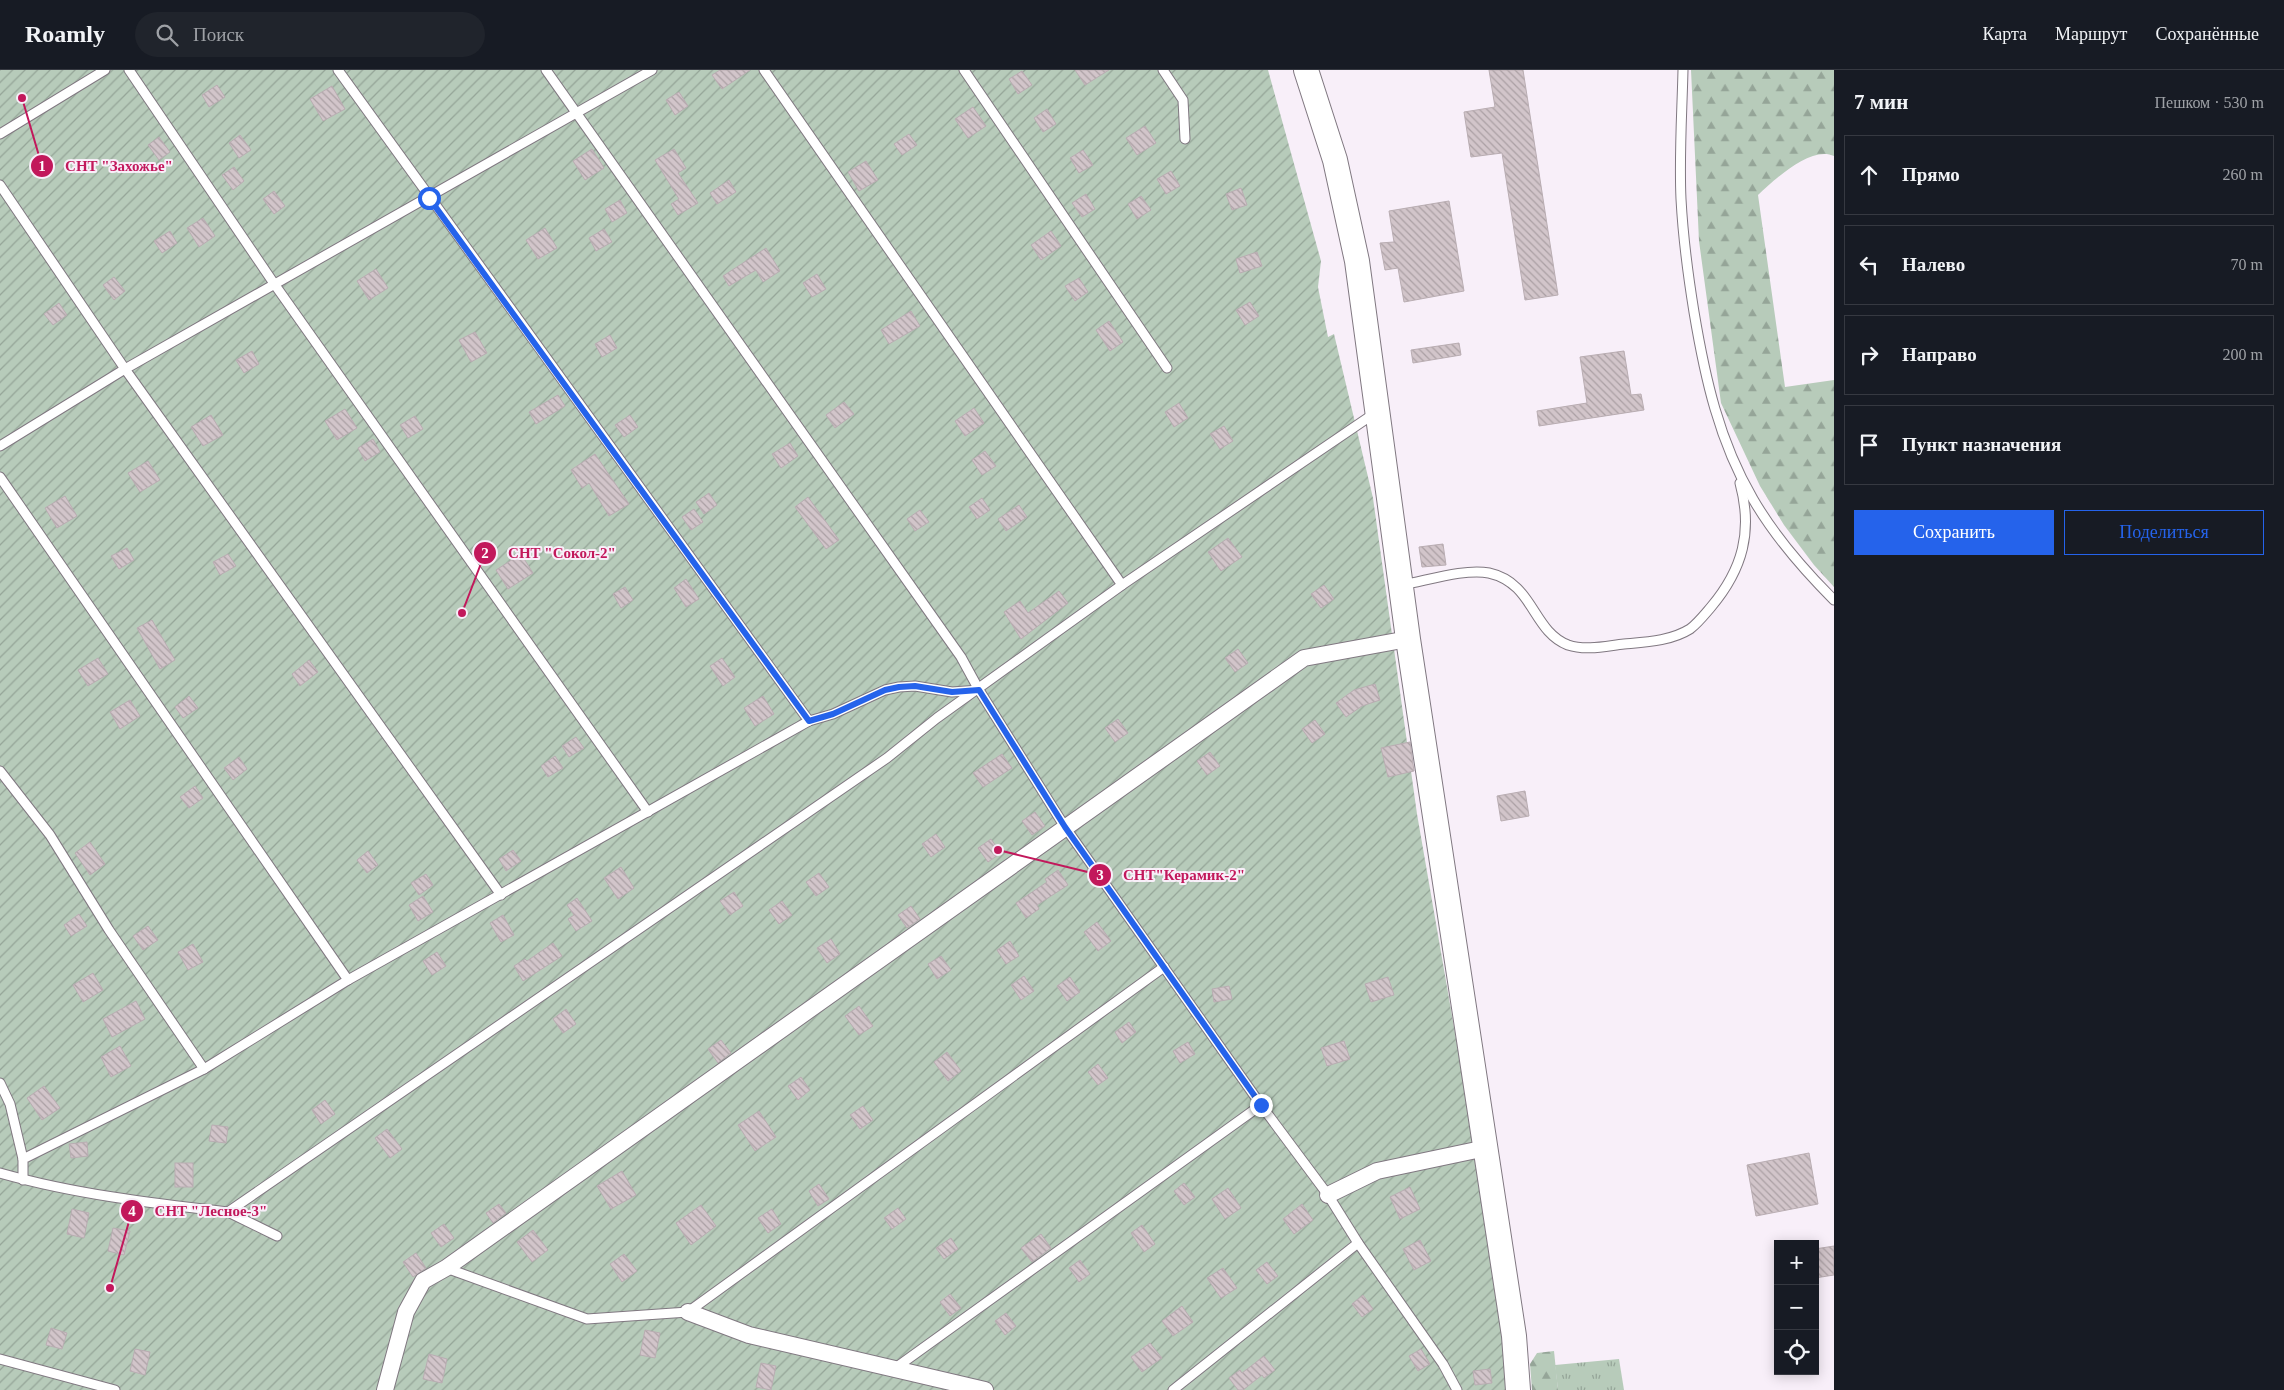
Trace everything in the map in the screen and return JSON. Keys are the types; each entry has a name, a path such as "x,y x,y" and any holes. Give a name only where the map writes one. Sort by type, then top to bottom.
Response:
{"street":[{"path":"1306,70 1335,160 1357,261 1408,639 1514,1336 1518,1390"},
{"path":"385,1390 406,1312 423,1281 446,1268 1304,658 1408,639"},
{"path":"1328,1195 1378,1171 1486,1148"},
{"path":"688,1312 749,1335 985,1390"}],"lane":[{"path":"0,134 105,70"},
{"path":"129,70 275,284 648,812"},
{"path":"338,70 809,721"},
{"path":"546,70 960,657 1065,827 1261,1105 1328,1195 1358,1243 1443,1364 1457,1390"},
{"path":"0,446 125,369 429,198 574,112 652,70"},
{"path":"764,70 1122,585"},
{"path":"964,70 1167,368"},
{"path":"1163,70 1183,100 1185,139"},
{"path":"1683,70 1681,197 1687,267 1712,405 1736,466 1752,498 1772,529 1793,556 1834,600"},
{"path":"0,185 125,369 501,895"},
{"path":"228,1212 887,758 937,718 979,690 1122,585 1378,411"},
{"path":"1401,586 1467,574 1486,573 1504,578 1519,589 1549,631 1558,641 1570,646 1584,648 1670,638 1691,628 1721,596 1734,574 1741,557 1745,536 1746,513 1736,466"},
{"path":"0,478 348,980"},
{"path":"23,1159 204,1070 348,980 809,721 833,714 885,690 899,687 915,686 952,692 979,690"},
{"path":"0,771 50,834 109,930 204,1070"},
{"path":"446,1268 586,1319 688,1312 1164,967"},
{"path":"0,1083 10,1104 23,1159 23,1180"},
{"path":"894,1369 1261,1105"},
{"path":"0,1173 23,1180 142,1202 228,1212 277,1236"},
{"path":"1174,1390 1358,1243"},
{"path":"0,1359 116,1390"}],"green space":[{"path":"0,70 1268,70 1321,261 1318,287 1328,337 1334,334 1373,498 1417,814 1500,1292 1509,1390 0,1390"},
{"path":"1691,70 1834,70 1834,156 1825,154 1815,155 1804,160 1783,173 1758,195 1785,387 1834,380 1834,587 1814,565 1784,525 1760,486 1721,403 1699,241"},
{"path":"1554,1351 1558,1390 1532,1390 1530,1364 1537,1353"},
{"path":"1619,1359 1624,1390 1558,1390 1555,1365"}],"building":[{"path":"720,70 750,70 722,89 712,75"},
{"path":"1075,70 1109,70 1085,85"},
{"path":"1489,70 1523,70 1558,295 1525,300 1502,153 1471,157 1464,112 1495,107"},
{"path":"1022,71 1032,85 1018,94 1009,79"},
{"path":"217,85 225,97 209,107 202,95"},
{"path":"332,86 345,109 323,121 310,99"},
{"path":"679,92 688,106 675,115 666,100"},
{"path":"973,107 986,126 968,138 955,119"},
{"path":"1047,109 1056,124 1043,132 1034,118"},
{"path":"1145,126 1156,143 1137,155 1126,138"},
{"path":"909,134 917,145 902,155 894,144"},
{"path":"240,135 251,150 239,158 229,143"},
{"path":"159,137 170,152 159,160 148,145"},
{"path":"592,149 604,168 585,180 573,161"},
{"path":"674,149 686,168 678,173 698,203 678,215 671,204 679,199 655,160"},
{"path":"1083,150 1093,165 1079,173 1070,158"},
{"path":"866,161 878,180 859,191 848,172"},
{"path":"234,167 244,181 233,190 222,175"},
{"path":"1171,171 1180,186 1166,194 1157,179"},
{"path":"729,180 736,192 717,204 710,193"},
{"path":"1241,188 1247,205 1232,210 1226,194"},
{"path":"274,191 285,206 274,214 263,199"},
{"path":"1086,194 1095,209 1082,217 1072,203"},
{"path":"1141,196 1151,210 1137,219 1128,204"},
{"path":"620,200 627,213 612,222 605,209"},
{"path":"1449,201 1464,291 1404,302 1398,268 1385,270 1380,243 1394,242 1389,211"},
{"path":"203,218 215,236 199,247 187,228"},
{"path":"545,228 557,248 538,259 526,240"},
{"path":"604,229 612,242 596,251 589,238"},
{"path":"170,231 177,243 162,253 154,241"},
{"path":"1051,231 1061,246 1041,260 1031,245"},
{"path":"766,248 780,271 763,282 756,270 729,286 723,276"},
{"path":"1257,252 1262,266 1240,273 1236,259"},
{"path":"376,269 388,288 369,300 357,281"},
{"path":"817,274 826,289 812,297 803,283"},
{"path":"114,277 125,291 114,300 103,285"},
{"path":"1079,278 1088,292 1075,301 1065,286"},
{"path":"1250,302 1259,316 1245,325 1236,310"},
{"path":"59,303 67,315 53,325 44,314"},
{"path":"911,311 920,326 889,344 881,330"},
{"path":"1109,321 1123,342 1110,351 1096,330"},
{"path":"475,332 487,353 471,362 459,340"},
{"path":"610,335 617,348 602,357 595,344"},
{"path":"1459,343 1461,355 1413,363 1411,350"},
{"path":"252,351 259,364 244,373 236,360"},
{"path":"1624,351 1631,395 1641,394 1644,410 1539,426 1537,411 1587,403 1580,357"},
{"path":"558,395 565,406 536,424 529,412"},
{"path":"844,402 854,414 835,428 826,415"},
{"path":"1179,403 1188,418 1174,427 1165,412"},
{"path":"974,408 984,423 965,436 955,421"},
{"path":"345,409 357,428 337,440 325,421"},
{"path":"211,415 223,435 203,446 191,427"},
{"path":"630,415 638,427 624,437 615,425"},
{"path":"415,416 423,429 408,438 400,425"},
{"path":"1224,426 1233,441 1220,449 1210,434"},
{"path":"373,439 380,452 365,461 358,448"},
{"path":"790,443 798,456 781,468 772,454"},
{"path":"985,451 996,466 982,475 972,460"},
{"path":"595,454 629,504 609,516 589,483 582,488 571,470"},
{"path":"148,461 160,480 140,492 128,473"},
{"path":"709,493 717,505 704,514 696,502"},
{"path":"65,496 77,516 57,528 45,508"},
{"path":"808,497 839,540 826,549 795,507"},
{"path":"982,498 990,510 977,519 969,507"},
{"path":"1019,505 1027,517 1006,531 998,519"},
{"path":"694,509 703,522 691,530 682,517"},
{"path":"920,510 929,522 915,531 907,519"},
{"path":"1228,538 1242,557 1221,571 1208,552"},
{"path":"1443,544 1446,565 1422,567 1419,547"},
{"path":"127,548 134,560 119,569 111,556"},
{"path":"228,554 236,566 220,575 213,562"},
{"path":"521,554 533,573 508,589 496,570"},
{"path":"686,579 699,599 686,607 674,588"},
{"path":"1324,585 1334,599 1321,608 1311,594"},
{"path":"625,587 633,600 621,608 613,594"},
{"path":"1059,591 1068,603 1021,639 1004,612 1020,601 1028,613"},
{"path":"152,620 175,660 160,669 137,628"},
{"path":"1238,649 1248,663 1235,672 1225,658"},
{"path":"98,658 108,674 88,686 78,670"},
{"path":"722,658 735,677 723,686 710,666"},
{"path":"309,660 318,672 300,686 292,674"},
{"path":"1375,684 1380,700 1362,706 1346,717 1336,703 1354,690"},
{"path":"189,696 198,708 183,718 175,707"},
{"path":"763,696 774,714 755,726 744,708"},
{"path":"130,700 140,716 120,729 110,712"},
{"path":"1118,719 1128,733 1115,742 1105,728"},
{"path":"1315,720 1325,734 1312,743 1302,729"},
{"path":"576,737 584,748 569,757 562,746"},
{"path":"1410,742 1414,771 1388,777 1381,748"},
{"path":"1210,752 1220,766 1207,775 1197,761"},
{"path":"1002,754 1012,768 983,787 973,773"},
{"path":"555,756 563,768 548,777 541,766"},
{"path":"239,757 247,769 233,780 224,768"},
{"path":"195,786 203,798 189,808 180,797"},
{"path":"1525,791 1529,816 1501,821 1497,796"},
{"path":"1035,812 1045,826 1032,835 1022,821"},
{"path":"936,834 945,847 931,857 922,844"},
{"path":"991,839 1001,853 988,862 978,848"},
{"path":"90,842 105,864 90,875 75,853"},
{"path":"513,850 521,861 506,871 499,859"},
{"path":"368,851 378,865 367,873 357,860"},
{"path":"621,867 634,888 618,899 604,878"},
{"path":"1058,870 1068,885 1037,905 1039,909 1026,918 1016,903 1047,882 1045,879"},
{"path":"819,873 829,887 816,896 806,882"},
{"path":"426,874 433,885 419,895 411,883"},
{"path":"734,892 743,906 730,915 720,901"},
{"path":"423,896 433,912 418,921 409,905"},
{"path":"577,898 592,921 576,931 568,919 574,915 567,905"},
{"path":"782,901 792,915 779,924 769,910"},
{"path":"911,906 920,919 907,928 898,915"},
{"path":"79,914 87,926 71,936 64,925"},
{"path":"503,915 514,935 501,942 490,923"},
{"path":"1097,922 1111,941 1098,951 1084,932"},
{"path":"148,926 158,940 143,950 133,936"},
{"path":"831,939 840,954 827,963 817,948"},
{"path":"1010,941 1019,956 1006,964 997,950"},
{"path":"553,943 562,956 523,981 514,966 525,959 527,961"},
{"path":"193,944 203,962 188,970 178,952"},
{"path":"437,952 446,966 432,975 423,961"},
{"path":"941,956 951,970 937,979 928,964"},
{"path":"93,973 103,990 83,1002 73,985"},
{"path":"1024,976 1034,991 1021,1000 1011,985"},
{"path":"1070,977 1080,992 1067,1001 1057,986"},
{"path":"1388,977 1394,995 1371,1002 1365,984"},
{"path":"1229,986 1232,999 1214,1002 1212,989"},
{"path":"136,1001 145,1019 112,1037 103,1019"},
{"path":"859,1006 873,1026 859,1035 845,1016"},
{"path":"566,1009 576,1024 563,1033 553,1019"},
{"path":"1129,1022 1136,1032 1122,1043 1115,1032"},
{"path":"721,1040 731,1053 718,1063 708,1049"},
{"path":"1344,1041 1350,1059 1327,1066 1321,1048"},
{"path":"1188,1042 1195,1054 1180,1063 1173,1051"},
{"path":"120,1046 131,1066 111,1077 101,1057"},
{"path":"947,1052 961,1071 948,1081 934,1062"},
{"path":"1098,1064 1108,1078 1098,1085 1088,1072"},
{"path":"801,1077 810,1090 798,1100 788,1086"},
{"path":"44,1086 60,1108 42,1120 27,1098"},
{"path":"325,1100 335,1114 321,1124 312,1110"},
{"path":"863,1106 873,1120 860,1129 850,1115"},
{"path":"759,1111 776,1137 755,1151 738,1125"},
{"path":"212,1125 228,1127 226,1143 209,1141"},
{"path":"387,1129 402,1149 390,1158 375,1138"},
{"path":"87,1142 88,1156 71,1158 69,1144"},
{"path":"1809,1153 1818,1204 1756,1216 1747,1165"},
{"path":"175,1163 193,1163 193,1187 175,1187"},
{"path":"622,1171 636,1195 611,1209 597,1186"},
{"path":"1184,1183 1195,1197 1184,1205 1174,1191"},
{"path":"819,1184 829,1199 818,1206 809,1191"},
{"path":"1410,1187 1420,1209 1400,1219 1390,1197"},
{"path":"1228,1188 1241,1208 1225,1219 1212,1199"},
{"path":"499,1204 506,1213 493,1223 486,1213"},
{"path":"1302,1204 1313,1220 1294,1234 1283,1219"},
{"path":"701,1205 716,1226 691,1245 676,1223"},
{"path":"898,1208 906,1219 892,1229 884,1218"},
{"path":"72,1209 89,1213 84,1238 67,1234"},
{"path":"772,1209 781,1224 768,1233 758,1218"},
{"path":"444,1224 454,1238 441,1247 431,1233"},
{"path":"1142,1225 1155,1244 1144,1252 1131,1233"},
{"path":"113,1228 130,1231 124,1255 108,1251"},
{"path":"533,1230 548,1250 532,1262 517,1242"},
{"path":"1041,1234 1051,1248 1032,1262 1021,1248"},
{"path":"951,1238 958,1249 944,1259 936,1248"},
{"path":"1420,1240 1431,1261 1414,1270 1403,1249"},
{"path":"1834,1246 1834,1275 1819,1277 1819,1248"},
{"path":"416,1253 426,1268 413,1277 403,1262"},
{"path":"624,1254 637,1271 622,1282 610,1264"},
{"path":"1080,1260 1090,1274 1079,1282 1069,1268"},
{"path":"1267,1262 1278,1276 1267,1284 1256,1270"},
{"path":"1223,1268 1237,1288 1221,1298 1207,1278"},
{"path":"950,1294 961,1308 950,1316 940,1302"},
{"path":"1363,1295 1373,1309 1362,1317 1352,1304"},
{"path":"1182,1306 1193,1322 1173,1336 1162,1321"},
{"path":"1006,1313 1016,1326 1005,1335 995,1321"},
{"path":"51,1328 67,1333 62,1349 46,1345"},
{"path":"645,1330 660,1333 655,1358 640,1355"},
{"path":"1150,1343 1162,1358 1142,1372 1131,1357"},
{"path":"135,1349 150,1352 145,1375 130,1371"},
{"path":"1421,1349 1430,1364 1418,1371 1409,1356"},
{"path":"429,1354 447,1359 442,1383 423,1379"},
{"path":"1264,1356 1275,1370 1264,1378 1262,1375 1243,1390 1238,1390 1229,1378 1240,1370 1242,1373"},
{"path":"761,1363 776,1366 771,1390 756,1387"},
{"path":"1490,1369 1492,1383 1475,1385 1473,1371"}],"place":[{"name":"СНТ \"Захожье\"","path":"22,98"},
{"name":"СНТ \"Сокол-2\"","path":"462,613"},
{"name":"СНТ\"Керамик-2\"","path":"998,850"},
{"name":"СНТ \"Лесное-3\"","path":"110,1288"}],"route":[{"path":"429,198 809,721 833,714 885,690 899,687 915,686 952,692 979,690 1065,827 1261,1105"}]}
